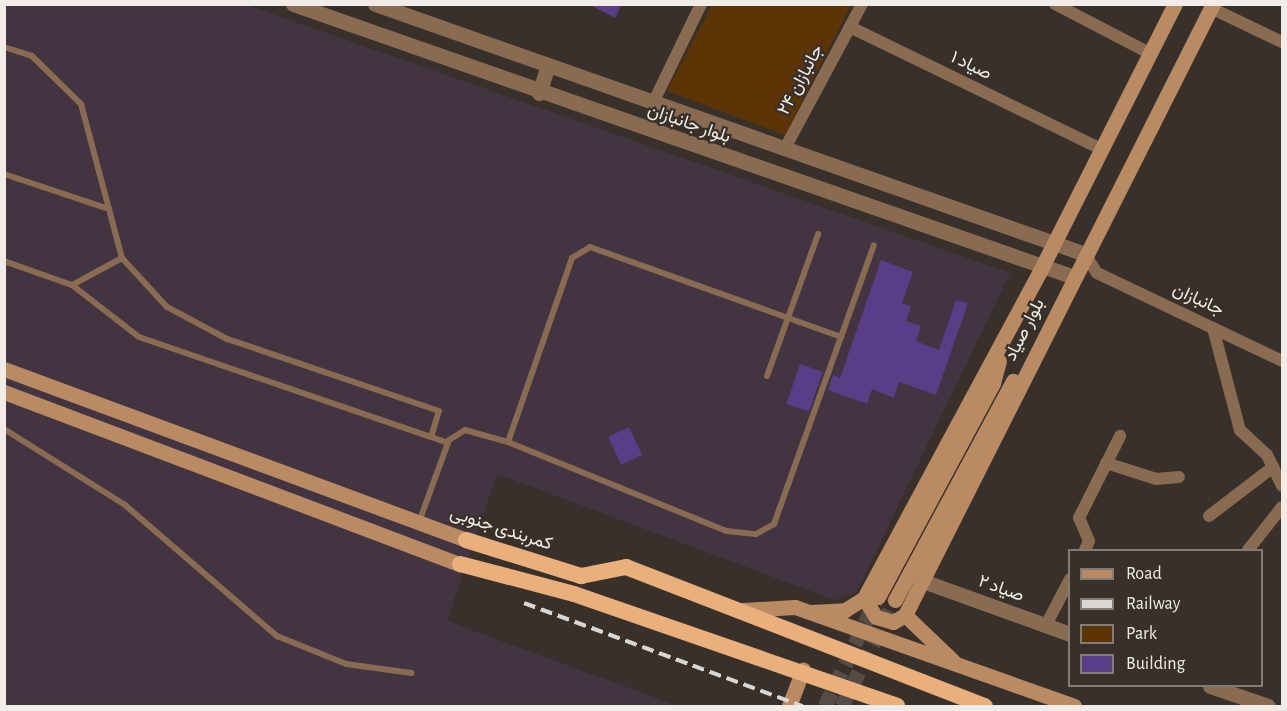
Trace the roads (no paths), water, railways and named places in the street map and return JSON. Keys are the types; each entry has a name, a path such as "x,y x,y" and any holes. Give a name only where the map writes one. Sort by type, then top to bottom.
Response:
{"highway":[{"name":"کمربندی جنوبی","path":"466,540 581,576 626,567 743,610 774,628 985,706"},
{"path":"516,576 523,557"},
{"path":"460,564 516,576 803,670 897,706"}],"main road":[{"name":"بلوار صیاد","path":"871,598 1175,4"},
{"name":"بلوار صیاد","path":"905,615 920,580 1212,6"},
{"path":"895,600 1001,397 1034,356"},
{"name":"کمربندی جنوبی","path":"4,369 466,540"},
{"path":"4,392 299,501 460,564"},
{"path":"299,501 307,481"},
{"path":"410,545 418,522"},
{"path":"811,612 845,610 871,598 876,617 893,622 905,615 953,661"},
{"path":"743,610 795,607 953,661 1074,706"},
{"path":"789,706 803,670"}],"street":[{"name":"بلوار جانبازان","path":"293,4 539,93 1074,277"},
{"path":"653,103 701,4"},
{"path":"850,27 862,4"},
{"path":"1055,4 1149,53"},
{"name":"بلوار جانبازان","path":"386,6 784,150 1085,254"},
{"path":"1212,6 1282,42"},
{"name":"صیاد ۱","path":"850,27 1101,149"},
{"name":"جانبازان ۲۴","path":"784,150 850,27"},
{"path":"539,93 548,66"},
{"path":"883,212 891,186"},
{"path":"1074,277 1097,273 1085,254"},
{"name":"جانبازان","path":"1097,273 1282,361"},
{"path":"1213,328 1240,430 1273,467 1282,486"},
{"path":"1085,549 1089,541 1078,518 1120,436"},
{"path":"1106,464 1156,479 1179,477"},
{"path":"1209,516 1273,467"},
{"path":"1249,549 1282,507"},
{"name":"صیاد ۲","path":"920,580 1068,633"},
{"path":"1046,625 1068,583"},
{"path":"1213,687 1268,706"}],"lane":[{"path":"4,47 32,56 81,104 122,258 167,307 226,339 439,411 430,437"},
{"path":"4,174 109,209"},
{"path":"767,376 818,234"},
{"path":"418,522 448,443 465,430 508,442 726,531 756,534 774,524 874,245"},
{"path":"508,442 572,258 590,247 841,338"},
{"path":"72,285 122,258"},
{"path":"4,261 72,285 139,337 448,443"},
{"path":"1267,354 1282,351"},
{"path":"4,429 125,505 277,636 346,664 411,673"}],"tunnel":[{"path":"825,706 876,600"},
{"path":"842,706 895,600"}],"railway":[{"path":"524,603 803,706"}]}
